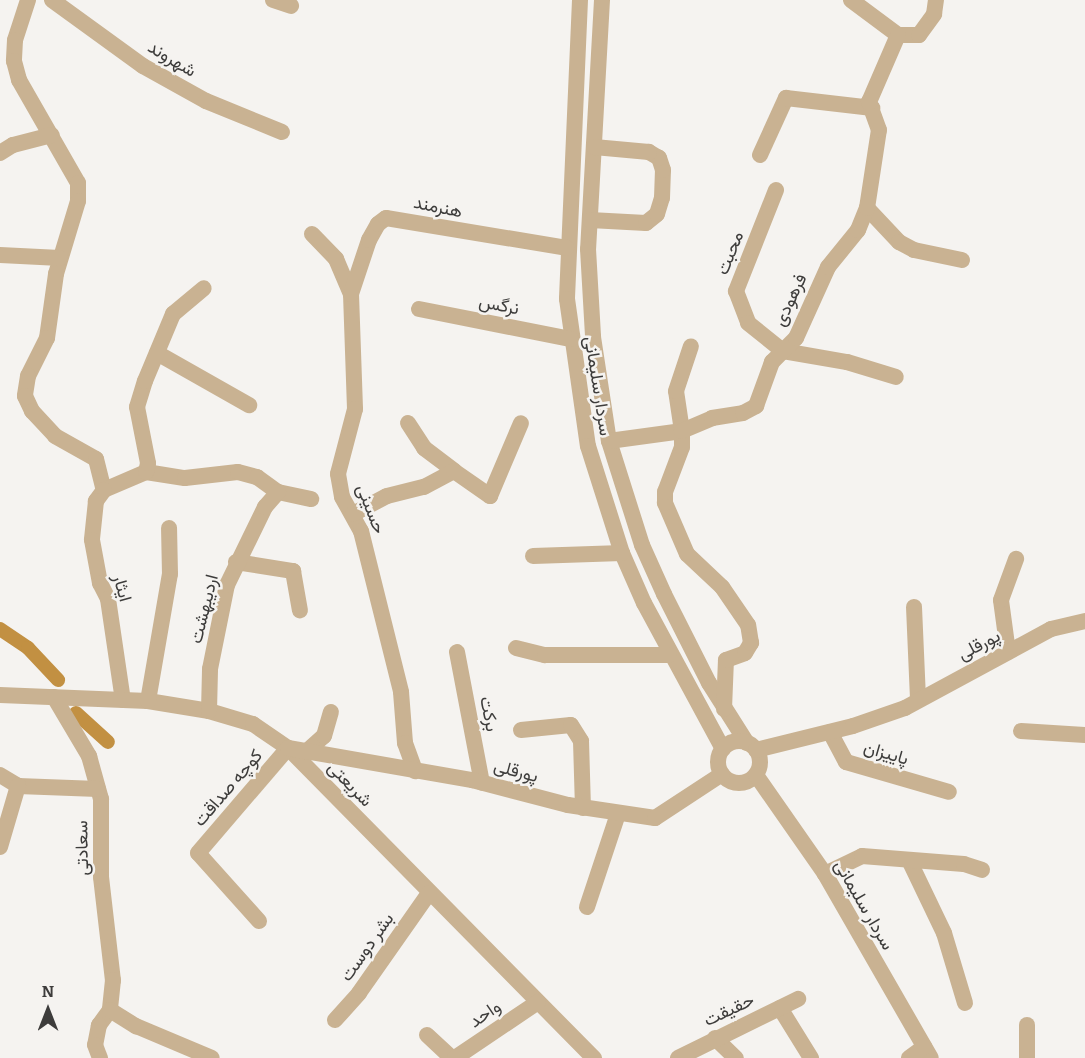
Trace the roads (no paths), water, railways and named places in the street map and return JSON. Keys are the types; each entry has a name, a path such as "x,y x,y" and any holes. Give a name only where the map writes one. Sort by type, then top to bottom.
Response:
{"street":[{"path":"28,0 18,31 14,61 19,80 78,183 78,201 60,258 47,338 28,376 26,396 32,411 55,436 96,459 104,490 146,471 185,478 238,472 257,477 278,492 310,499"},
{"name":"شهروند","path":"52,0 143,66 206,101 282,132"},
{"path":"273,0 291,6"},
{"name":"سردار سلیمانی","path":"580,0 567,248 571,339 588,446 622,553 669,656 723,749"},
{"name":"سردار سلیمانی","path":"602,0 590,220 589,298 609,441 642,545 688,645 724,709 752,746"},
{"path":"851,0 898,35 919,35 934,14 936,0"},
{"name":"فرهودی","path":"682,431 712,418 743,413 756,406 772,362 796,338 828,267 858,230 867,208 879,130 872,108 872,88 898,35"},
{"path":"760,155 786,98 872,108"},
{"path":"0,153 13,145 52,135"},
{"path":"590,220 646,223 657,214 662,198 663,170 659,158 649,152 594,147"},
{"name":"محبت","path":"776,190 736,291 748,323 783,351"},
{"path":"867,208 899,242 914,250 962,260"},
{"name":"هنرمند","path":"351,294 369,240 378,224 386,218 567,248"},
{"path":"312,234 336,259 351,294"},
{"path":"0,255 60,258"},
{"path":"146,471 148,463 137,407 173,314 204,288"},
{"name":"حسینی","path":"351,294 355,409 338,474 342,497 361,531 401,692 405,742 415,771"},
{"name":"نرگس","path":"419,309 571,339"},
{"path":"691,346 676,390 682,447 664,492 665,503 687,554 722,587 748,625 751,643 745,653 726,660 724,709"},
{"path":"783,351 847,362 896,376"},
{"path":"157,352 249,405"},
{"path":"408,423 424,448 490,496 521,423"},
{"path":"609,441 682,431"},
{"path":"353,514 387,496 424,487 454,471"},
{"name":"ایثار","path":"104,490 96,501 92,540 100,583 108,599 123,700"},
{"name":"اردیبهشت","path":"209,711 216,630 237,562 265,507 278,492"},
{"path":"148,701 170,574 169,528"},
{"path":"533,556 622,553"},
{"path":"1008,652 1001,600 1016,559"},
{"path":"237,562 292,571 300,610"},
{"path":"914,606 918,700"},
{"name":"پورقلی","path":"752,746 830,732 918,700 1051,629 1085,621"},
{"path":"516,648 545,655 669,656"},
{"name":"برکت","path":"457,652 482,783"},
{"name":"شریعتی","path":"0,695 148,701 209,711 253,724 288,748 594,1058"},
{"name":"سعادتی","path":"54,697 89,756 98,789 101,877 112,980 110,1010 99,1025 95,1045 100,1058"},
{"path":"306,752 324,736 331,712"},
{"path":"521,730 571,725 581,741 584,808"},
{"path":"1021,730 1085,735"},
{"name":"پاییزان","path":"830,732 846,762 949,792"},
{"path":"734,742 752,746 760,762 756,775 739,784 722,774 718,761 723,749 734,742"},
{"name":"پورقلی","path":"288,748 482,783 584,808 655,818 722,774"},
{"name":"کوچه صداقت","path":"259,921 198,853 288,748"},
{"path":"0,775 18,786 98,789"},
{"name":"سردار سلیمانی","path":"756,775 825,874 927,1053"},
{"path":"0,847 18,786"},
{"path":"587,907 618,814"},
{"path":"825,874 862,856 964,864 982,870"},
{"path":"909,860 944,933 965,1003"},
{"name":"بشر دوست","path":"335,1020 359,993 429,893"},
{"name":"حقیقت","path":"678,1058 798,999"},
{"name":"واحد","path":"427,1035 453,1058 538,1002"},
{"path":"780,1008 812,1058"},
{"path":"110,1010 136,1026 212,1058"},
{"path":"1027,1025 1027,1058"},
{"path":"715,1038 736,1058"},
{"path":"909,1058 927,1053"}],"waterway":[{"path":"0,629 28,648 58,680"},
{"path":"76,713 108,742"}]}
